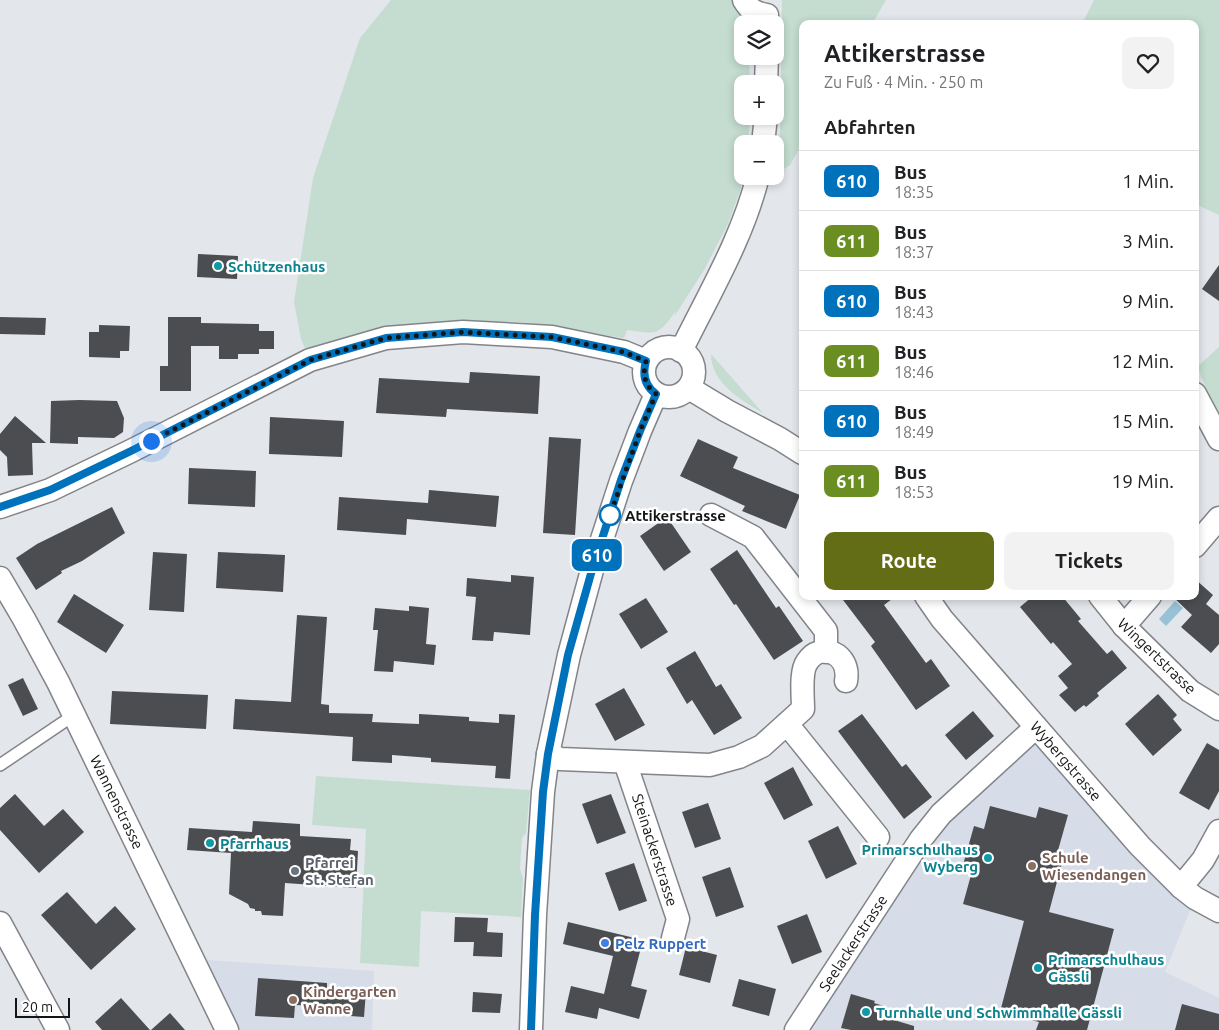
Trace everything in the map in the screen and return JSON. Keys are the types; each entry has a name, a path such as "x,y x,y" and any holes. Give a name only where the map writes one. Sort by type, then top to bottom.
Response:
{"street":[{"path":"744,0 748,8 758,13 767,13"},
{"path":"681,350 739,235 756,185"},
{"path":"0,507 50,490 310,360 386,338 463,332 552,337 624,352 646,361"},
{"path":"672,347 681,350 688,356 694,372 689,388 682,394 665,398 650,390 644,376 644,369 646,361 652,353 661,348 672,347"},
{"path":"689,388 799,451"},
{"path":"531,1030 535,915 543,792 548,754 568,655 592,570 621,480 642,424 656,394"},
{"path":"1199,402 1219,439"},
{"path":"711,515 753,537 799,596"},
{"path":"1199,541 1219,518"},
{"name":"Wannenstrasse","path":"0,578 58,682 227,1030"},
{"path":"802,600 826,631 826,652"},
{"name":"Wybergstrasse","path":"929,600 942,619 1140,846 1195,898 1219,911"},
{"name":"Wingertstrasse","path":"1103,600 1124,626 1190,691 1219,709"},
{"path":"1124,626 1147,600"},
{"path":"548,754 560,759 710,765 739,757 762,746 803,709 804,668 812,656 826,652 839,656 844,661 848,674 846,681"},
{"path":"787,724 878,836"},
{"name":"Seelackerstrasse","path":"796,1030 921,839 941,814 1036,727"},
{"name":"Steinackerstrasse","path":"626,762 678,919 673,938"},
{"path":"1181,886 1203,860 1219,831"},
{"path":"0,923 58,1030"}],"lane":[{"path":"0,765 74,715"}],"shaded area":[{"name":"Schule Wiesendangen","path":"1036,727 1195,898 1165,972 1219,998 1219,1030 800,1030 921,839"},
{"name":"Kindergarten Wanne","path":"192,959 374,971 372,1030 227,1030"}],"green space":[{"path":"391,0 744,0 748,7 748,15 734,15 734,65 749,65 750,75 734,75 734,125 749,125 749,135 734,135 734,185 742,185 741,188 728,224 704,270 674,317 676,311 665,326 656,332 627,330 624,338 520,322 466,321 421,323 386,338 310,360 301,339 294,302 313,178 360,38"},
{"path":"782,0 886,0 874,20 799,20 799,149 790,165 784,169 784,135 780,135 780,125 784,125 784,75 781,75 781,65 784,65 784,15 782,15"},
{"path":"1094,0 1219,0 1219,215 1199,206 1199,20 1084,20"},
{"path":"1219,347 1219,417 1199,372 1199,365"},
{"path":"711,354 763,413 737,396 722,382 712,364"},
{"path":"316,776 530,790 526,833 522,838 520,869 523,878 521,917 421,911 419,967 360,963 366,829 312,825"}],"water":[{"path":"1175,601 1183,608 1166,626 1159,619"}],"building":[{"name":"Schützenhaus","path":"198,254 238,256 237,279 197,277"},
{"path":"1219,265 1219,301 1202,289"},
{"path":"0,317 46,318 45,335 0,334"},
{"path":"168,317 201,317 201,323 259,324 259,331 274,331 274,349 259,349 259,354 238,354 238,359 219,359 219,346 191,346 191,391 160,391 160,366 168,366"},
{"path":"99,325 130,326 129,351 120,351 120,358 89,357 89,332 99,332"},
{"path":"470,372 540,376 538,414 447,409 446,417 376,413 379,378 469,383"},
{"path":"51,401 117,401 124,418 123,432 114,438 78,437 78,444 50,443"},
{"path":"15,416 46,443 32,443 33,475 8,476 7,457 0,450 0,434"},
{"path":"270,417 344,421 342,457 269,454"},
{"path":"549,437 581,439 575,535 543,533"},
{"path":"698,439 738,457 733,468 799,495 799,497 786,529 742,511 745,506 680,476"},
{"path":"189,468 256,471 255,507 188,504"},
{"path":"429,490 499,496 496,527 407,519 406,535 337,530 339,497 428,503"},
{"path":"112,507 125,533 82,561 61,571 62,573 36,590 16,558 37,544"},
{"path":"667,517 691,552 664,571 640,536"},
{"path":"737,550 776,608 779,606 803,641 774,660 710,569"},
{"path":"153,552 187,554 184,612 149,610"},
{"path":"218,552 285,555 283,592 216,588"},
{"path":"511,575 534,577 530,635 494,632 493,641 472,640 476,597 466,596 467,578 511,582"},
{"path":"1199,583 1213,595 1206,604 1219,615 1219,644 1211,653 1181,627 1192,615 1176,600 1199,600"},
{"path":"74,594 124,625 106,653 57,622"},
{"path":"646,598 668,632 641,649 619,614"},
{"path":"843,600 891,600 884,605 926,663 931,659 950,686 916,710 871,646 875,642"},
{"path":"1028,600 1065,600 1081,619 1078,621 1107,654 1112,650 1127,668 1097,693 1099,696 1086,707 1084,705 1075,712 1059,695 1068,688 1058,676 1072,664 1053,642 1051,644 1020,607"},
{"path":"409,606 429,608 426,644 436,645 434,665 394,661 393,672 374,671 378,630 373,630 375,608 409,611"},
{"path":"297,615 327,617 321,704 329,705 329,713 373,714 372,722 419,724 419,714 469,717 469,721 499,723 499,714 515,715 510,779 495,778 496,766 431,762 431,758 392,755 392,763 352,761 353,737 233,729 235,699 291,702"},
{"path":"695,651 716,687 721,684 742,718 714,735 692,700 687,704 666,668"},
{"path":"23,678 38,709 23,716 8,685"},
{"path":"624,688 645,725 615,741 595,704"},
{"path":"112,691 208,695 206,729 110,724"},
{"path":"1158,694 1177,715 1173,719 1182,730 1153,756 1125,724"},
{"path":"973,711 994,736 966,760 945,735"},
{"path":"862,714 902,767 906,764 932,797 904,819 838,731"},
{"path":"1207,743 1219,750 1219,791 1209,810 1179,793"},
{"path":"793,767 813,805 784,820 764,783"},
{"path":"15,794 44,826 63,809 84,832 39,873 0,830 0,808"},
{"path":"611,794 626,833 597,844 582,804"},
{"path":"708,803 721,839 695,848 682,812"},
{"path":"990,806 1036,818 1039,807 1068,815 1055,861 1062,863 1049,912 1114,929 1087,1030 1036,1030 1039,1022 1000,1012 1024,921 963,904 971,875 961,872 974,826 984,829"},
{"name":"Pfarrei St. Stefan","path":"253,821 300,824 300,836 351,839 350,850 358,851 356,888 285,883 283,916 262,915 261,911 255,911 255,909 250,908 248,904 229,894 231,853 187,850 189,828 252,832"},
{"path":"838,826 857,864 826,879 808,841"},
{"path":"634,863 647,901 619,911 605,873"},
{"path":"730,867 744,907 716,917 702,877"},
{"path":"67,892 96,924 115,906 136,929 91,970 41,915"},
{"path":"807,914 822,952 792,964 777,926"},
{"path":"455,917 488,918 487,932 503,933 502,957 473,956 474,942 454,942"},
{"path":"568,922 643,940 631,986 647,990 639,1019 599,1008 597,1019 565,1012 571,986 604,994 613,956 563,944"},
{"path":"686,947 717,955 710,983 679,975"},
{"path":"258,978 327,983 327,989 366,991 364,1017 323,1014 323,1006 295,1005 294,1018 255,1016"},
{"path":"739,979 776,989 769,1016 732,1006"},
{"path":"473,992 502,994 500,1013 472,1012"},
{"name":"Turnhalle und Schwimmhalle Gässli","path":"851,994 875,1001 874,1003 887,1007 884,1017 914,1026 914,1030 851,1030 841,1028"},
{"path":"121,998 150,1030 102,1030 95,1022"},
{"path":"1182,1004 1219,1014 1219,1030 1175,1030"},
{"path":"170,1013 185,1030 151,1030"}],"bus line":[{"name":"610","path":"0,507 50,490 310,360 386,338 463,332 552,337 624,352 646,361 644,369 646,383 650,390 656,394 621,480 592,570 568,655 548,754 543,792 535,915 531,1030"}],"place":[{"name":"Schützenhaus","path":"218,266"},
{"name":"Attikerstrasse","path":"610,515"},
{"name":"Pfarrhaus","path":"210,843"},
{"name":"Primarschulhaus Wyberg","path":"988,858"},
{"name":"Schule Wiesendangen","path":"1032,866"},
{"name":"Pfarrei St. Stefan","path":"295,871"},
{"name":"Pelz Ruppert","path":"605,943"},
{"name":"Primarschulhaus Gässli","path":"1038,968"},
{"name":"Kindergarten Wanne","path":"293,1000"},
{"name":"Turnhalle und Schwimmhalle Gässli","path":"866,1012"}],"route":[{"path":"151,441 310,360 386,338 463,332 552,337 624,352 646,361 644,369 646,383 650,390 656,394 621,480 610,515"}]}
